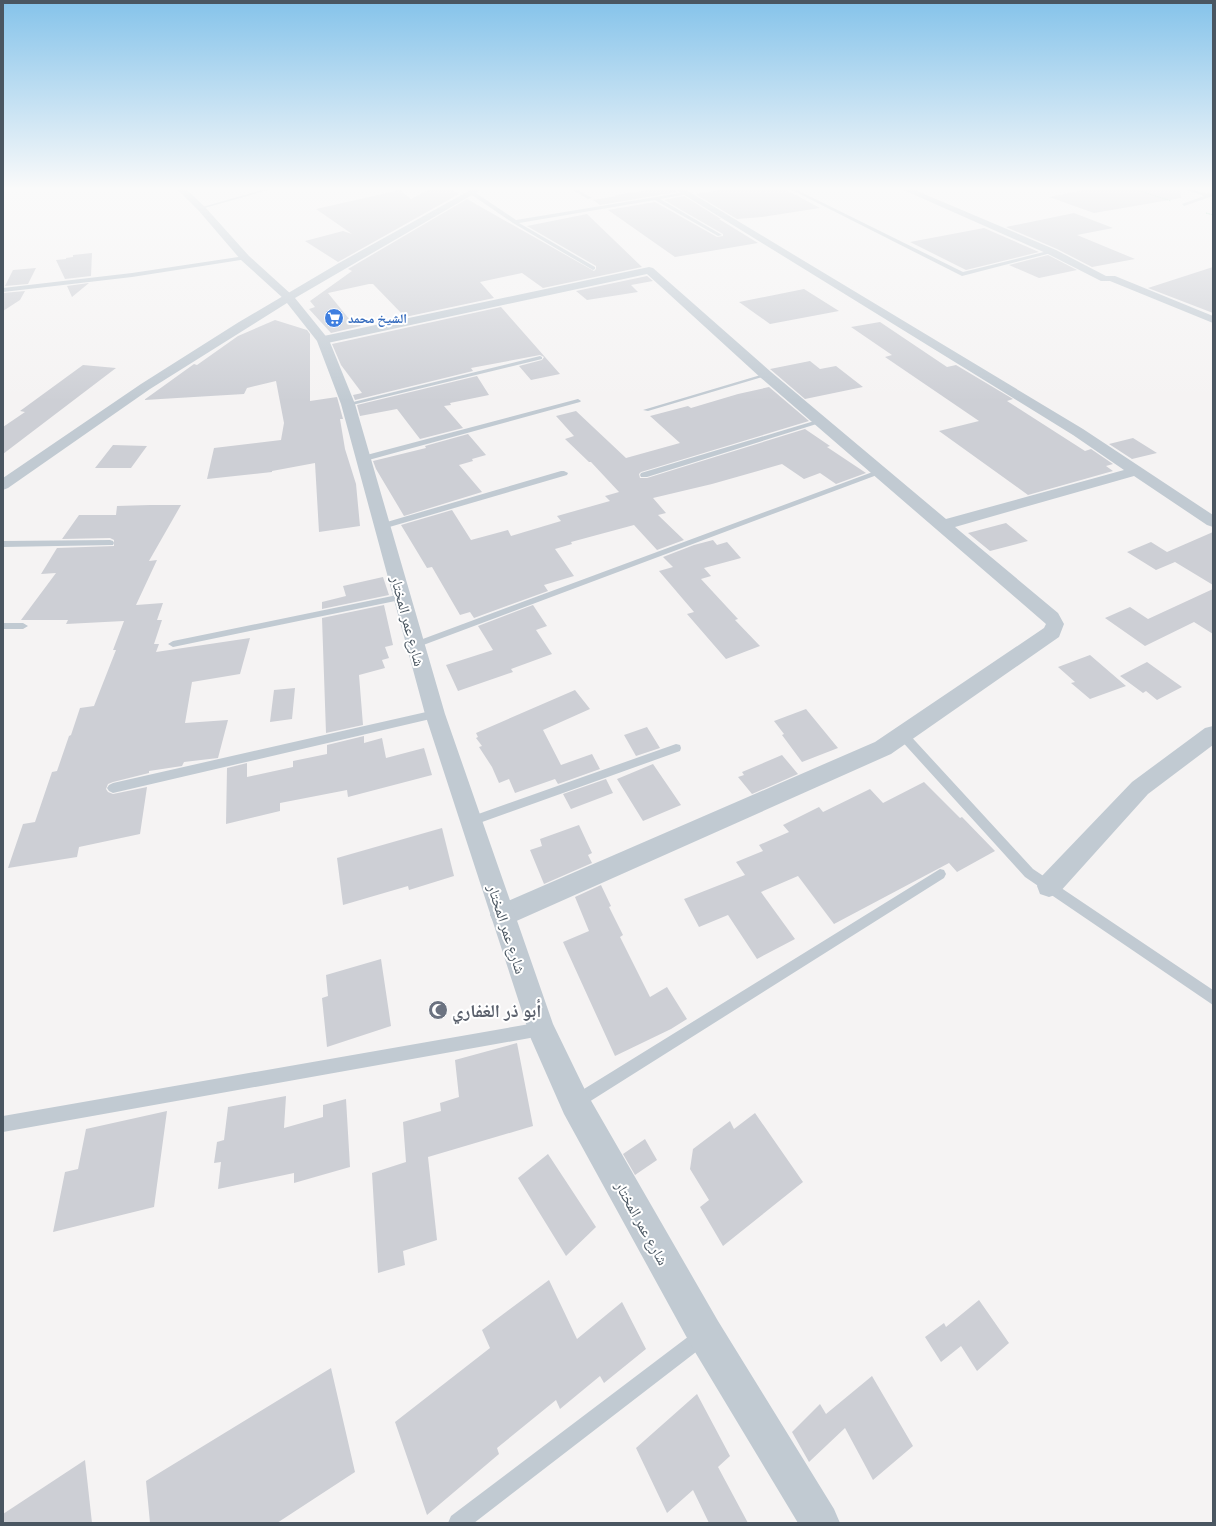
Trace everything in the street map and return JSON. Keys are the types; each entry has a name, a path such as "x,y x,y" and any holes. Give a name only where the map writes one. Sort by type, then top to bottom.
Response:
{"street":[{"name":"شارع عمر المختار","path":"246,259 288,297 323,340 348,404 435,714 541,1029 575,1103 705,1334 820,1523"},
{"path":"3,485 67,438 189,357 288,297 354,259"},
{"path":"795,259 1078,432 1213,522"},
{"path":"1066,259 1105,279 1110,278 1213,320"},
{"path":"323,340 649,270 766,375 1050,617 1054,624 1052,632 883,748 503,915"},
{"path":"943,525 1136,471"},
{"path":"1049,886 1140,788 1213,734"}],"lane":[{"path":"3,290 132,275 237,259"},
{"path":"578,259 593,268"},
{"path":"932,259 962,274 1022,259"},
{"path":"348,404 540,358"},
{"path":"646,410 766,375"},
{"path":"362,458 578,401"},
{"path":"644,475 821,421"},
{"path":"415,645 881,472"},
{"path":"383,526 564,473"},
{"path":"3,544 110,543"},
{"path":"173,644 402,597"},
{"path":"3,626 23,626"},
{"path":"113,788 435,714"},
{"path":"902,734 1029,873 1213,998"},
{"path":"471,821 676,748"},
{"path":"575,1103 940,874"},
{"path":"3,1124 541,1029"},
{"path":"458,1523 705,1334"}],"building":[{"path":"92,259 91,276 65,279 56,260"},
{"path":"334,259 343,259 338,262"},
{"path":"365,259 573,259 594,271 596,266 584,259 634,259 642,267 543,288 522,273 480,282 494,298 405,317 373,284 369,284 328,293 354,325 359,324 361,326 331,333 309,309 315,307 310,301 352,271 348,269"},
{"path":"944,259 1010,259 966,270"},
{"path":"1032,259 1056,259 1077,270 1039,278 1009,265"},
{"path":"1077,259 1134,259 1092,267"},
{"path":"1213,267 1213,313 1148,288"},
{"path":"36,268 28,284 5,286 13,270"},
{"path":"647,276 653,281 631,285 638,292 587,300 576,291"},
{"path":"89,283 72,297 67,286"},
{"path":"804,289 839,311 770,324 739,302"},
{"path":"25,291 20,300 3,311 3,293"},
{"path":"501,307 560,374 531,380 519,366 542,360 544,357 540,355 471,368 473,371 355,400 353,395 362,393 341,365 332,344"},
{"path":"275,320 307,330 310,334 310,401 337,397 343,419 340,419 345,449 356,484 360,526 319,532 315,463 272,472 207,479 214,448 281,440 284,423 276,381 247,388 244,394 144,400 194,364 197,365 238,336"},
{"path":"880,322 947,367 956,365 1013,399 1007,401 1085,451 1091,449 1113,464 1106,466 1113,471 1028,495 939,431 979,421 885,357 892,355 851,327"},
{"path":"810,361 820,369 836,366 863,387 805,399 770,369"},
{"path":"83,365 116,368 3,454 3,427 25,412 20,411"},
{"path":"477,376 489,395 450,403 451,405 444,406 463,428 420,439 397,409 360,416 357,405"},
{"path":"769,387 809,421 641,472 639,474 640,478 647,478 805,429 830,446 827,447 866,473 836,484 820,473 804,479 782,464 712,484 653,498 666,513 658,515 684,540 657,550 634,525 571,542 572,544 555,549 574,576 544,585 548,591 474,618 470,612 460,615 432,567 427,568 401,525 452,510 471,540 508,530 511,536 561,521 557,516 610,501 605,496 619,492 591,462 589,462 565,439 574,436 556,416 576,411 626,458 680,443 650,416 688,406 691,408 738,394"},
{"path":"468,434 486,455 459,465 482,492 404,516 376,469 373,461 426,448 425,446"},
{"path":"1133,438 1157,453 1132,459 1109,444"},
{"path":"113,445 147,446 131,468 95,468"},
{"path":"181,505 149,561 157,560 136,605 163,603 157,620 162,620 154,644 159,644 156,652 250,638 240,674 192,682 185,723 228,720 218,758 184,762 182,766 149,771 149,773 108,784 106,789 108,792 113,794 147,787 140,834 79,847 77,857 8,868 23,824 35,822 52,772 57,771 80,708 94,706 116,650 113,650 124,621 66,624 68,620 21,620 56,573 41,574 57,548 114,546 114,540 110,538 62,539 79,515 116,515 117,506"},
{"path":"1006,523 1028,541 990,551 968,533"},
{"path":"1213,532 1213,585 1175,562 1156,570 1127,552 1151,542 1167,552"},
{"path":"713,540 717,545 727,542 741,558 704,568 711,576 701,579 738,619 735,620 760,646 726,659 687,614 694,612 659,571 673,567 663,557 694,545"},
{"path":"383,577 389,595 322,609 322,602 346,596 343,586"},
{"path":"1213,589 1213,634 1194,622 1145,646 1105,618 1130,607 1148,619"},
{"path":"384,605 393,645 385,647 389,658 382,660 385,668 359,675 363,725 326,733 322,618"},
{"path":"533,605 547,626 536,630 552,654 511,669 513,672 458,691 446,665 493,650 478,626"},
{"path":"1090,655 1126,686 1090,699 1071,683 1075,682 1058,667"},
{"path":"1147,662 1182,687 1157,700 1146,691 1143,693 1120,676"},
{"path":"295,688 292,719 270,722 274,690"},
{"path":"575,690 590,709 543,730 561,765 592,754 600,769 558,784 555,779 515,793 509,779 499,783 492,767 479,747 482,746 476,738 478,737 476,733"},
{"path":"806,709 838,748 802,762 782,735 784,734 774,721"},
{"path":"647,727 660,748 636,756 624,735"},
{"path":"364,736 364,743 382,738 386,758 424,748 432,775 348,797 347,790 280,803 280,811 226,824 227,768 247,763 247,777 293,767 293,761 327,754 327,745"},
{"path":"782,755 798,774 752,794 738,777 744,775 742,772"},
{"path":"653,764 681,805 643,821 617,779"},
{"path":"606,779 613,793 571,809 563,794"},
{"path":"924,782 960,818 962,817 995,851 957,872 949,863 834,924 798,876 761,892 795,939 757,959 728,915 699,927 684,899 745,875 736,862 763,851 759,845 789,832 783,825 819,807 823,812 870,789 883,803"},
{"path":"579,825 592,853 588,855 592,863 544,884 530,850 542,846 540,839"},
{"path":"442,828 454,876 409,890 408,886 343,905 337,858"},
{"path":"601,885 611,906 609,907 623,935 620,937 650,997 667,987 687,1019 671,1029 615,1056 563,942 589,931 575,897"},
{"path":"381,959 391,1026 327,1047 322,998 328,996 326,975"},
{"path":"517,1043 533,1126 428,1157 437,1240 403,1251 405,1265 378,1273 372,1173 406,1162 403,1122 441,1111 440,1103 459,1097 455,1060"},
{"path":"286,1096 284,1128 323,1117 323,1105 346,1099 350,1167 294,1183 294,1173 218,1189 221,1162 214,1163 217,1142 224,1140 228,1107"},
{"path":"167,1111 154,1207 53,1232 65,1172 78,1169 86,1129"},
{"path":"755,1113 803,1182 723,1246 700,1207 709,1200 690,1169 693,1149 730,1121 734,1129"},
{"path":"645,1139 657,1160 635,1175 623,1154"},
{"path":"548,1154 596,1227 566,1256 518,1178"},
{"path":"549,1280 577,1339 622,1302 646,1349 604,1383 600,1376 560,1409 556,1400 497,1448 499,1454 427,1515 395,1422 490,1348 482,1330"},
{"path":"979,1300 1009,1343 977,1371 961,1346 941,1362 925,1337 944,1323 946,1327"},
{"path":"331,1368 355,1472 277,1523 150,1523 146,1481"},
{"path":"872,1376 913,1446 873,1480 845,1428 809,1462 792,1432 820,1404 826,1414"},
{"path":"697,1394 730,1456 718,1467 748,1523 709,1523 693,1490 667,1513 636,1448"},
{"path":"85,1460 92,1523 3,1523 3,1514"}],"place":[{"name":"الشيخ محمد","path":"334,318"},
{"name":"أبو ذر الغفاري","path":"438,1010"}]}
